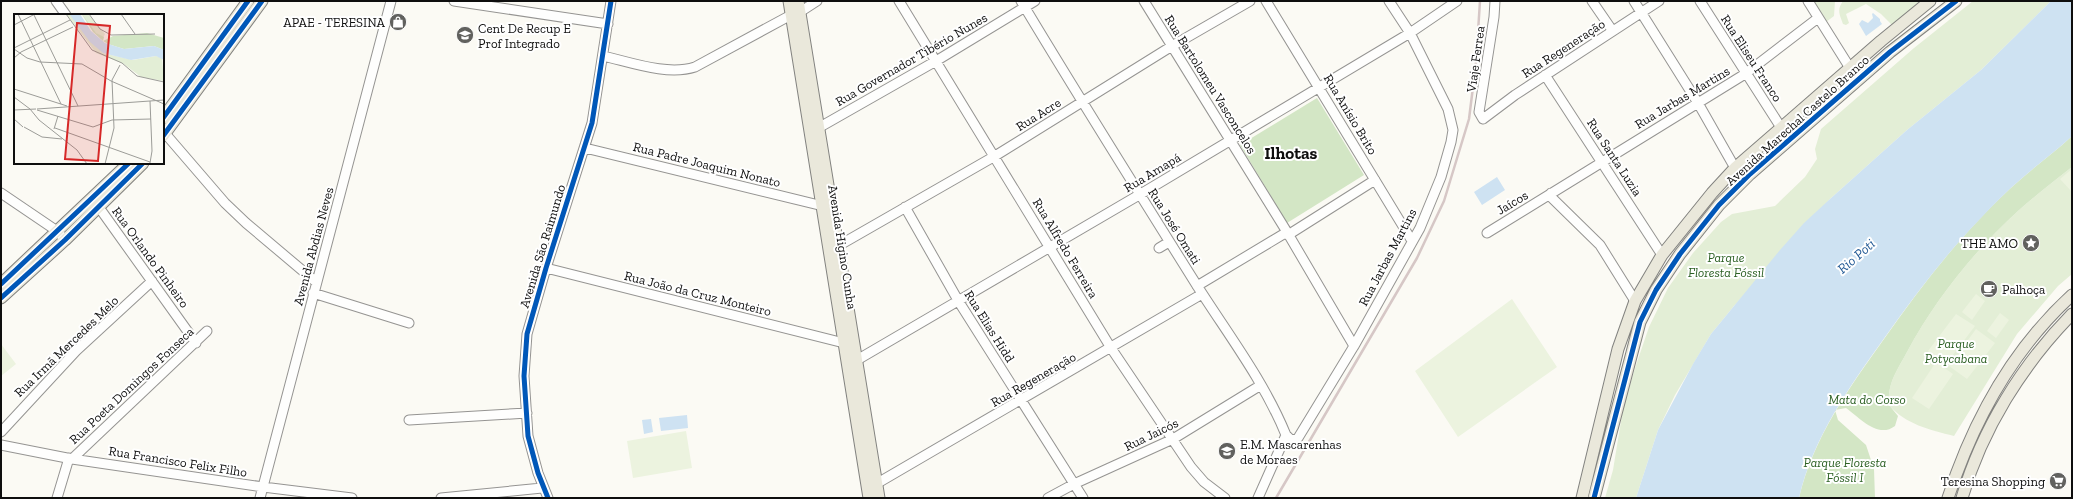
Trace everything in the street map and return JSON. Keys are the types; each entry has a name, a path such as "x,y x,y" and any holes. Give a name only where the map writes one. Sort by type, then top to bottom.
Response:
{"main road":[{"path":"164,117 248,1"},
{"path":"164,133 262,1"},
{"name":"Avenida Higino Cunha","path":"789,1 796,9 820,126 879,498"},
{"name":"Avenida Marechal Castelo Branco","path":"1582,498 1618,349 1635,301 1662,255 1712,193 1735,168 1929,1"},
{"name":"Avenida Marechal Castelo Branco","path":"1594,498 1640,322 1645,309 1664,276 1696,232 1750,174 1890,52 1956,1"},
{"name":"Avenida Higino Cunha","path":"796,9 809,123 870,498"},
{"path":"1881,41 1890,52"},
{"path":"1,284 128,164"},
{"path":"1,298 65,240 141,164"},
{"path":"1948,498 1962,456 1996,389 2014,360 2030,340 2072,295"},
{"path":"1962,498 1981,448 2018,380 2048,339 2072,314"},
{"path":"1591,458 1603,464"}],"street":[{"path":"56,1 65,14"},
{"name":"Avenida Abdias Neves","path":"260,498 391,1"},
{"path":"454,1 500,4 608,24"},
{"name":"Avenida São Raimundo","path":"548,498 542,488 531,450 526,413 524,358 527,334 546,268 592,123 611,1"},
{"path":"603,56 671,71 685,70 695,67 796,9 817,1"},
{"name":"Rua Alfredo Ferreira","path":"899,1 1111,348 1191,467 1204,482 1225,498"},
{"name":"Rua Governador Tibério Nunes","path":"820,126 936,61 1023,4 1035,1"},
{"name":"Rua Bartolomeu Vasconcelos","path":"1144,1 1354,346"},
{"name":"Rua Acre","path":"838,246 995,156 1172,46 1250,1"},
{"name":"Rua Anísio Brito","path":"1266,1 1412,241"},
{"name":"Rua Jarbas Martins","path":"1286,435 1292,440 1298,438 1354,346 1420,228 1441,177 1452,142 1453,130 1448,109 1410,33 1389,1"},
{"name":"Rua Amapá","path":"857,360 959,302 1050,246 1140,195 1319,86 1410,33 1457,1"},
{"name":"Viaje Ferrea","path":"1483,119 1479,112 1484,90 1495,1"},
{"path":"1592,1 1612,30"},
{"path":"1634,1 1698,103 1735,168"},
{"name":"Rua Regeneração","path":"1483,119 1612,30 1659,1"},
{"name":"Rua Eliseu Franco","path":"1700,1 1782,129"},
{"path":"1808,1 1850,68"},
{"name":"Rua José Omati","path":"1023,4 1169,242 1261,385 1282,424 1286,435"},
{"name":"Rua Jarbas Martins","path":"1551,193 1746,74 1818,18"},
{"name":"Rua Santa Luzia","path":"1545,75 1662,255"},
{"path":"809,123 820,126"},
{"path":"164,133 225,203 246,223 316,282"},
{"name":"Rua Padre Joaquim Nonato","path":"584,148 822,206"},
{"name":"Rua Regeneração","path":"876,484 1022,401 1111,348 1287,234 1375,180"},
{"path":"1,193 57,231 65,240"},
{"path":"1551,193 1551,197 1600,246 1635,301"},
{"name":"Jaícos","path":"1487,233 1551,193"},
{"name":"Rua Orlando Pinheiro","path":"98,206 196,343"},
{"name":"Rua Elias Hidd","path":"905,207 959,302 1082,498"},
{"path":"1159,248 1169,242"},
{"name":"Rua João da Cruz Monteiro","path":"546,268 844,343"},
{"name":"Rua Irmã Mercedes Melo","path":"1,432 76,352 152,281"},
{"path":"313,293 409,323"},
{"name":"Rua Poeta Domingos Fonseca","path":"57,498 71,458 196,343 207,331"},
{"name":"Rua Jaicós","path":"1048,498 1074,484 1173,439 1261,385"},
{"path":"409,420 526,413"},
{"path":"1258,498 1286,435"},
{"name":"Rua Francisco Felix Filho","path":"1,445 71,458 263,487 352,498"},
{"path":"441,498 474,496 542,488"}],"green space":[{"path":"1813,1 1835,1 1834,16 1826,22"},
{"path":"1843,1 1920,1 1892,25 1881,14 1866,4 1846,14 1849,23 1846,25 1843,24 1839,12"},
{"name":"Parque Floresta Fóssil","path":"1973,1 2051,1 1981,70 1907,130 1830,199 1734,306 1711,334 1675,395 1658,430 1636,498 1605,498 1613,470 1623,409 1649,327 1668,288 1693,253 1721,222 1732,214 1775,206 1805,177 1817,159 1815,149 1821,129 1914,48"},
{"path":"1317,98 1364,175 1287,223 1240,145"},
{"name":"Mata do Corso","path":"2072,136 2072,167 2018,211 1971,259 1943,295 1918,333 1896,371 1891,384 1889,405 1898,416 1895,426 1889,429 1876,429 1863,422 1846,408 1836,410 1899,318 1931,275 1965,235 1983,215 2027,173"},
{"name":"Parque Potycabana","path":"2072,167 2072,274 2058,286 2017,334 1954,436 1927,429 1910,422 1895,412 1889,405 1889,397 1891,384 1896,371 1930,314 1956,277 2002,226"},
{"path":"2072,169 2072,192 2060,179"},
{"path":"1976,294 1985,301 1972,320 1962,312"},
{"path":"1512,299 1557,367 1458,437 1415,371"},
{"path":"2000,313 2009,320 1996,338 1987,331"},
{"path":"1956,314 1975,326 1946,364 1928,351"},
{"path":"1976,329 1995,343 1967,379 1949,366"},
{"path":"1,344 16,364 1,376"},
{"path":"1936,362 1953,374 1929,409 1912,398"},
{"name":"Parque Floresta Fóssil I","path":"1835,411 1838,420 1866,445 1874,469 1875,498 1799,498 1813,455"},
{"path":"686,431 692,468 633,478 627,441"}],"water":[{"name":"Rio Poti","path":"2051,1 2072,1 2072,136 2027,173 1995,203 1942,261 1896,321 1846,393 1823,433 1813,454 1799,498 1636,498 1658,430 1693,364 1711,334 1780,250 1804,223 1830,199 1907,130 1981,70"},
{"path":"1873,13 1880,19 1882,24 1866,36 1859,24 1862,20 1868,23 1873,18"},
{"path":"1497,177 1505,190 1482,205 1474,192"},
{"path":"687,415 688,428 661,431 659,418"},
{"path":"651,419 653,432 644,434 642,420"}],"railway":[{"path":"1276,498 1417,258 1444,201 1469,119 1476,63 1480,1"}],"cycle path":[{"path":"164,117 248,1"},
{"path":"164,135 262,1"},
{"path":"548,498 538,473 528,436 524,376 527,334 546,268 592,123 611,1"},
{"path":"1594,498 1640,322 1656,290 1680,254 1719,205 1750,174 1890,52 1956,1"},
{"path":"1,284 128,164"},
{"path":"1,298 65,240 142,164"}],"place":[{"name":"APAE - TERESINA","path":"398,22"},
{"name":"Cent De Recup E Prof Integrado","path":"465,35"},
{"name":"THE AMO","path":"2031,243"},
{"name":"Palhoça","path":"1989,289"},
{"name":"E.M. Mascarenhas de Moraes","path":"1227,451"},
{"name":"Teresina Shopping","path":"2058,481"}],"district":[{"name":"Ilhotas","path":"1291,153"}]}
